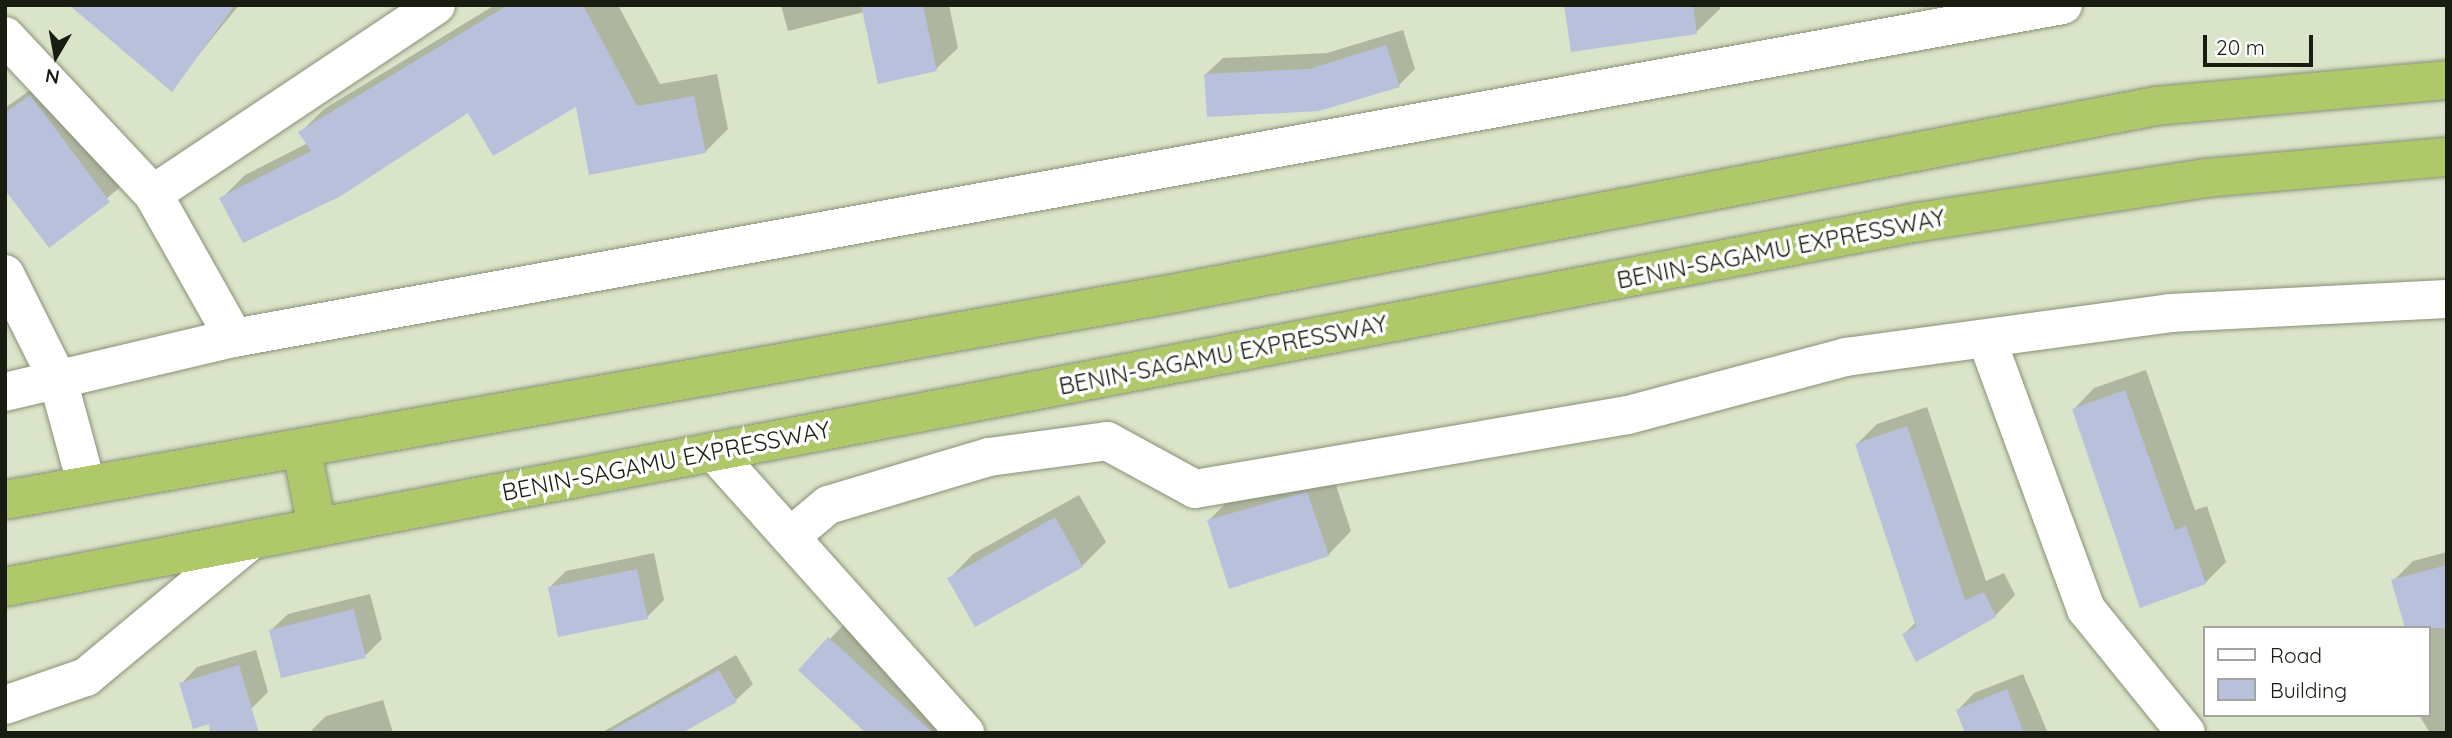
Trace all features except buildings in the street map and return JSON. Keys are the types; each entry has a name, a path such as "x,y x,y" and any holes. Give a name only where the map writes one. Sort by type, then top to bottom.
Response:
{"highway":[{"path":"5,500 86,483 302,451 2156,106 2447,80"},
{"name":"BENIN-SAGAMU EXPRESSWAY","path":"5,587 1919,222 2206,178 2447,157"},
{"path":"302,451 317,527"}],"street":[{"path":"153,194 436,5"},
{"path":"5,392 234,338 2063,5"},
{"path":"5,36 153,194 234,338"},
{"path":"5,274 58,380 86,483"},
{"path":"790,537 828,505 989,457 1107,441 1195,489 1628,415 1846,357 1987,340 2170,313 2447,299"},
{"path":"1987,340 2085,609 2186,733"},
{"path":"714,452 965,733"},
{"path":"5,705 86,677 251,540"}]}
